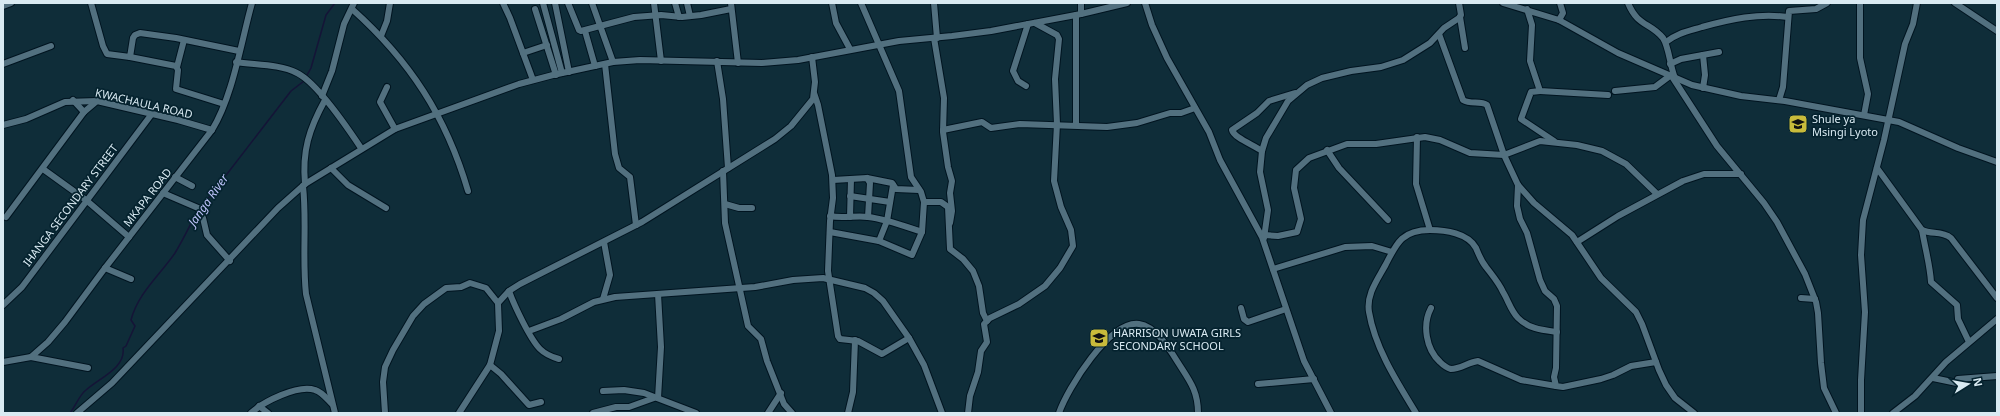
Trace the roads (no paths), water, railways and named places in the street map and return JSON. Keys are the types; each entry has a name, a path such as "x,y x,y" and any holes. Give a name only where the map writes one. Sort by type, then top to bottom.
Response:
{"street":[{"path":"3,6 11,3"},
{"path":"91,3 104,51 107,54 130,57 177,67"},
{"name":"MKAPA ROAD","path":"31,357 43,347 66,322 105,268 212,130 224,104 252,3"},
{"path":"381,36 387,21 390,3"},
{"path":"503,3 533,80"},
{"path":"543,3 559,74"},
{"path":"555,3 569,72"},
{"path":"568,3 579,30 585,31 600,25 626,19 655,15 679,17 710,14 731,6 738,63"},
{"path":"592,3 613,62"},
{"path":"654,3 661,61"},
{"path":"675,3 679,17"},
{"path":"687,3 690,16"},
{"path":"832,3 836,23 850,49"},
{"path":"830,232 879,241 912,255 922,232 924,202 911,177 900,97 880,44 861,3"},
{"path":"934,3 935,38 944,98 943,130 948,167 952,181 950,193 952,212 950,223"},
{"path":"1076,125 1079,15 1081,3"},
{"path":"77,413 112,383 230,261 278,208 304,185 361,148 395,129 533,80 613,62 717,61 738,63 785,61 880,44 935,38 1035,23 1079,15 1127,3"},
{"path":"1145,3 1162,47 1264,237 1273,269 1304,361 1331,413"},
{"path":"1459,3 1465,48"},
{"path":"1502,3 1524,5 1559,20 1618,53 1703,88 1741,96 1779,100 1889,120 1908,125 1958,148 1997,162"},
{"path":"1559,20 1563,13 1560,3"},
{"path":"1628,3 1634,17 1658,34 1666,42 1673,76 1704,128 1755,190 1777,222 1805,274 1815,299 1819,319 1824,388 1826,396 1836,413"},
{"path":"1779,100 1784,77 1789,11 1816,9 1827,3"},
{"path":"1860,3 1860,58 1868,94 1864,115"},
{"path":"1861,413 1861,380 1865,312 1862,260 1863,220 1878,168 1905,44 1913,24 1917,3"},
{"path":"1955,3 1997,31"},
{"path":"1524,5 1532,25 1530,61 1540,91"},
{"path":"335,413 306,294 304,278 304,153 324,98 344,24 353,6 381,36 410,71 437,114 454,148 468,191"},
{"path":"535,9 547,45 559,74"},
{"path":"1666,42 1680,33 1727,20 1760,16 1788,17"},
{"path":"1262,151 1253,144 1236,136 1232,130 1257,113 1269,101 1296,93 1311,83 1327,77 1400,62 1430,44 1444,28 1460,17"},
{"path":"968,413 970,396 978,372 982,351 987,342 983,328 987,321 1019,304 1040,290 1060,268 1073,246 1071,230 1055,186 1054,164 1057,124 1056,79 1059,39 1057,35 1035,23"},
{"path":"1026,86 1018,81 1013,71 1028,24"},
{"path":"585,31 595,66"},
{"path":"130,57 133,38 137,34 184,40 239,51"},
{"path":"1439,34 1463,100 1469,103 1481,103 1487,105 1504,155 1518,185 1534,203 1572,235 1601,278 1638,316 1662,379 1675,398 1694,413"},
{"path":"184,40 177,67 176,89 224,104"},
{"path":"523,53 547,45"},
{"path":"3,64 50,46"},
{"path":"1670,64 1681,59 1719,52"},
{"path":"1703,55 1705,75 1703,88"},
{"path":"812,57 814,93 818,105 833,180 833,207 830,216 829,279 838,336 840,339 855,340 882,354 909,338"},
{"path":"717,61 723,99 726,169 725,223 741,288 748,326 761,339 767,361 781,393 784,404 792,413"},
{"path":"236,62 284,68 299,73 324,98 343,121 361,148"},
{"path":"605,64 615,154 619,168 630,177 636,225"},
{"path":"1615,91 1655,87 1673,76"},
{"path":"387,87 380,102 395,129"},
{"path":"1554,141 1521,119 1531,92 1540,91 1608,95"},
{"path":"498,303 509,291 665,209 726,169 758,151 784,132 804,110 814,93"},
{"path":"1264,237 1268,210 1260,172 1262,151 1266,138 1280,114 1296,93"},
{"path":"74,100 84,112"},
{"name":"KWACHAULA ROAD","path":"3,125 21,121 58,104 74,100 97,101 212,130"},
{"path":"6,217 84,112 97,101"},
{"path":"943,130 982,122 991,128 1020,124 1076,125 1092,128 1115,127 1148,120 1167,114 1181,113 1195,108"},
{"name":"IHANGA SECONDARY STREET","path":"3,306 22,286 151,114"},
{"path":"1264,237 1297,232 1299,229 1301,215 1294,188 1296,170 1304,161 1327,150 1347,144 1376,144 1417,137 1440,140 1470,153 1504,155 1534,143 1554,141 1577,144 1608,153 1633,169 1657,194"},
{"path":"1417,137 1416,184 1430,230"},
{"path":"1327,150 1339,168 1388,220"},
{"path":"331,168 348,185 386,208"},
{"path":"1878,168 1922,230 1928,264 1932,272 1931,282 1957,305 1959,311 1957,318 1969,342"},
{"path":"43,169 86,200 129,237"},
{"path":"1577,242 1598,228 1657,194 1683,181 1704,174 1741,174"},
{"path":"175,177 192,186"},
{"path":"833,180 868,178 886,181 893,185 896,189 919,190"},
{"path":"868,178 870,183 868,217"},
{"path":"850,217 851,179"},
{"path":"879,241 887,221 893,185"},
{"path":"1518,185 1517,206 1520,219 1527,233 1540,280 1545,291 1556,302 1557,332 1556,368 1554,378 1556,386"},
{"path":"163,193 199,210 207,235 230,261"},
{"path":"850,196 890,202"},
{"path":"924,202 941,202 946,204 949,212 950,223 950,249 963,259 974,274 987,321"},
{"path":"725,204 739,208 752,208"},
{"path":"830,216 868,217 887,221 922,232"},
{"path":"1416,413 1390,370 1369,312 1370,294 1392,252 1400,240 1409,233 1430,230 1450,232 1470,242 1476,248 1485,266 1501,287 1516,316 1531,327 1557,332"},
{"path":"1922,230 1928,233 1942,232 1951,238 1997,298"},
{"path":"603,299 610,275 604,242"},
{"path":"1273,269 1345,247 1372,246 1392,252"},
{"path":"105,268 131,279"},
{"path":"529,331 561,320 594,302 603,299 755,287 793,280 829,279 865,288 874,292 884,301 909,338 924,365 942,413"},
{"path":"385,413 383,382 385,367 393,350 418,310 446,288 460,287 470,283 486,288 498,303 499,331 490,365 459,413"},
{"path":"509,291 518,312 541,350 559,359"},
{"path":"656,398 661,347 658,294"},
{"path":"1801,298 1815,299"},
{"path":"1241,308 1244,319 1248,322 1286,309"},
{"path":"1431,308 1427,320 1428,342 1433,354 1443,365 1451,369 1478,361 1521,380 1563,387 1601,379 1631,366 1656,362"},
{"path":"1894,413 1915,396 1946,362 1997,319"},
{"path":"1059,413 1069,391 1098,349 1122,328 1129,324 1138,324 1152,331 1172,353 1195,389 1198,413"},
{"path":"848,413 853,392 855,340"},
{"path":"3,362 31,357 88,368"},
{"path":"490,365 501,374 529,405 541,402"},
{"path":"1933,378 1957,381 1997,376"},
{"path":"1258,384 1314,380"},
{"path":"321,393 329,387"},
{"path":"251,413 259,406 275,397 304,389 312,389 321,393 332,404"},
{"path":"602,391 633,391 696,413"},
{"path":"768,413 781,393"},
{"path":"593,413 616,407 629,407 656,398"},
{"path":"259,406 268,413"}],"waterway":[{"name":"Janga River","path":"306,77 311,68 326,15 335,3"},
{"name":"Janga River","path":"200,209 291,91 304,81"},
{"name":"Janga River","path":"70,413 84,392 116,367 120,361 123,355 123,348 126,346 135,326 131,320 134,310 144,293 175,253 197,212"}],"place":[{"name":"Shule ya Msingi Lyoto","path":"1798,124"},
{"name":"HARRISON UWATA GIRLS SECONDARY SCHOOL","path":"1099,338"}]}
